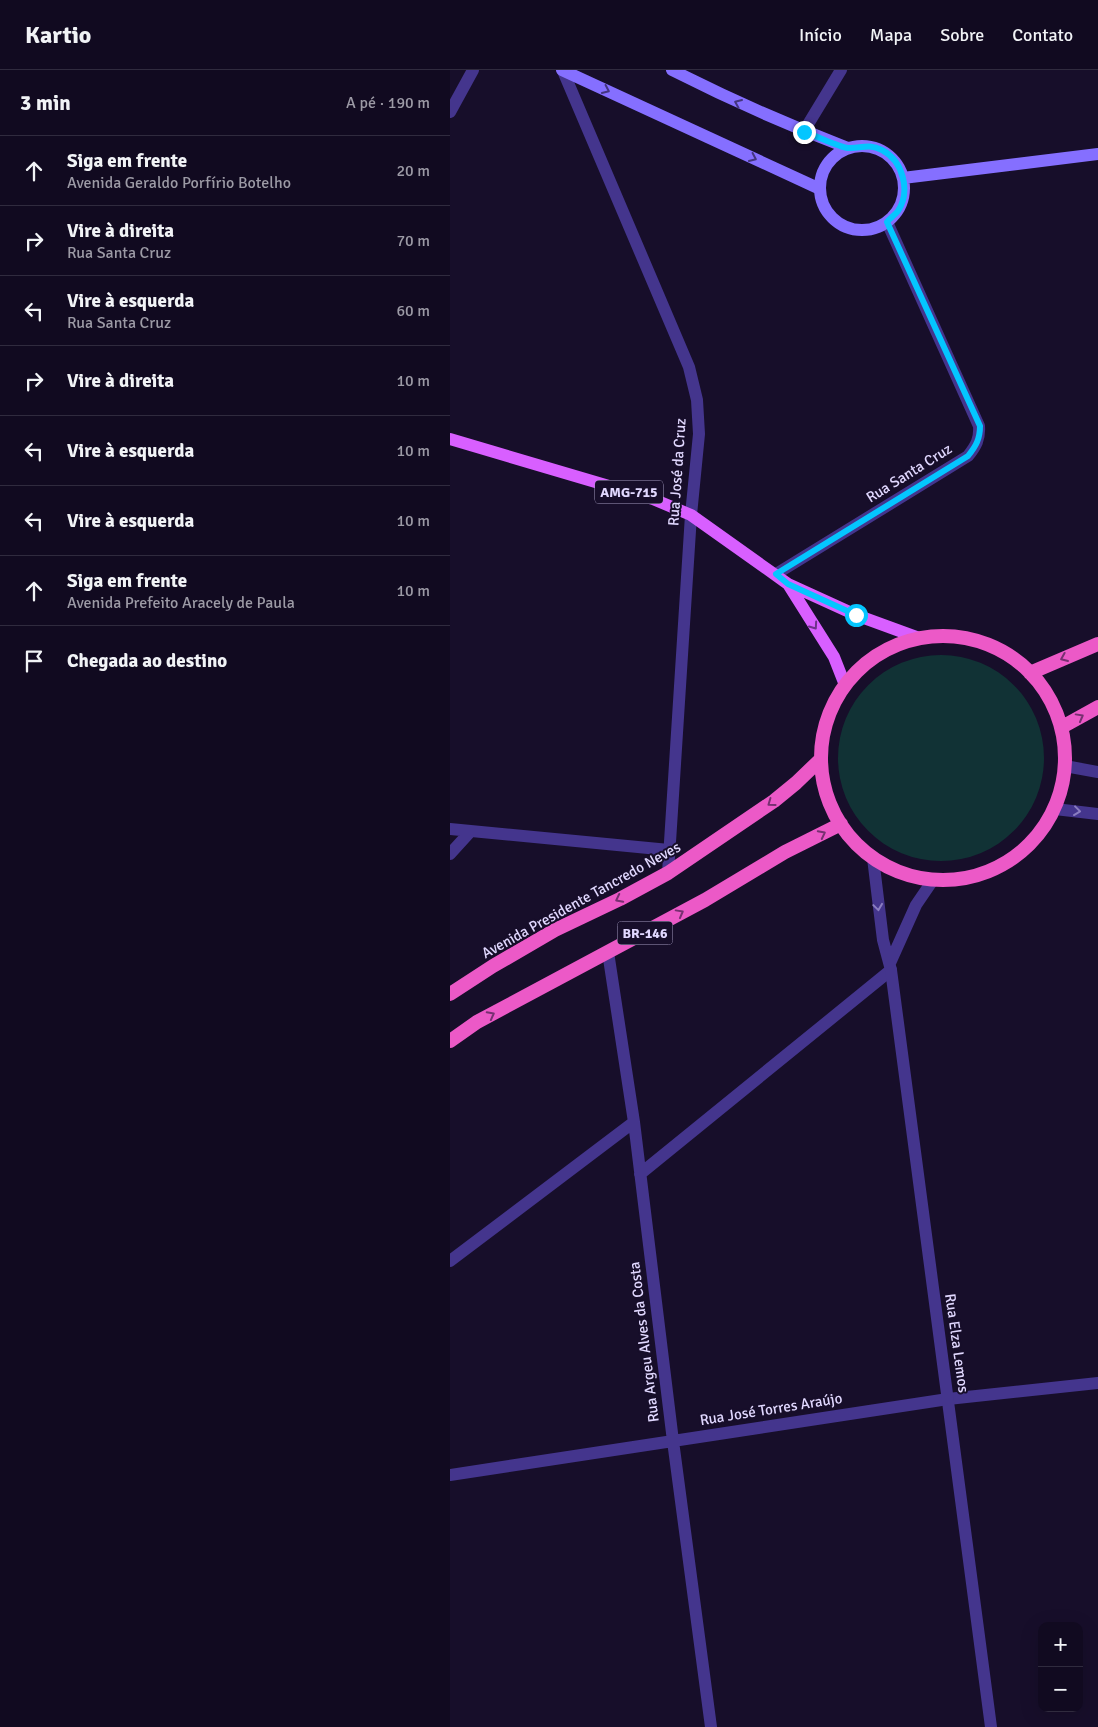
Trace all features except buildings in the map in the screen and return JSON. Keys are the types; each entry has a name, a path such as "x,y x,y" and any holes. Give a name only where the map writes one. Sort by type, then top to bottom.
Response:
{"highway":[{"path":"959,637 997,649 1030,673 1049,698 1062,727 1065,766 1055,808 1035,840 1005,864 970,878 933,880 902,873 873,858 841,824 826,793 822,776 821,759 827,720 845,685 865,663 890,648 918,638 959,637"},
{"path":"1030,673 1098,644"},
{"path":"1062,727 1098,707"},
{"name":"Avenida Presidente Tancredo Neves","path":"450,994 493,966 555,930 620,899 668,873 774,801 821,759"},
{"name":"BR-146","path":"450,1041 477,1022 705,900 785,852 841,824"}],"main road":[{"path":"562,70 820,189"},
{"path":"672,70 728,99 804,132 848,148"},
{"path":"865,146 882,150 896,162 903,178 904,194 898,210 887,222 870,229 852,229 836,221 825,207 820,189 823,172 833,157 848,148 865,146"},
{"path":"903,178 1098,154"},
{"name":"AMG-715","path":"450,439 653,499 690,515 788,584 856,615 918,638"},
{"name":"AMG-715","path":"788,584 834,658 845,685"}],"street":[{"path":"450,112 473,70"},
{"name":"Rua José da Cruz","path":"562,70 689,367 697,400 699,434 690,515 668,873"},
{"path":"804,132 841,70"},
{"name":"Rua Santa Cruz","path":"776,574 968,456 980,436 980,426 887,222"},
{"path":"1065,766 1098,772"},
{"path":"1055,808 1098,814"},
{"path":"450,829 669,850"},
{"path":"450,854 470,832"},
{"name":"Rua Elza Lemos","path":"873,858 883,940 891,966 991,1727"},
{"path":"640,1174 891,966 916,905 933,880"},
{"name":"Rua Argeu Alves da Costa","path":"608,952 634,1122 710,1727"},
{"path":"450,1261 634,1122"},
{"name":"Rua José Torres Araújo","path":"450,1475 948,1399 1098,1383"}],"green space":[{"path":"931,655 951,655 971,659 990,667 1007,678 1021,692 1032,709 1040,728 1044,758 1040,788 1032,807 1021,824 1007,838 990,849 971,857 951,861 931,861 911,857 892,849 875,838 861,824 850,807 842,788 838,768 838,748 842,728 850,709 861,692 875,678 892,667 911,659"}],"route":[{"path":"804,132 848,148 865,146 882,150 896,162 903,178 904,194 898,210 887,222 980,426 980,436 968,456 776,574 788,584 856,615"}]}
